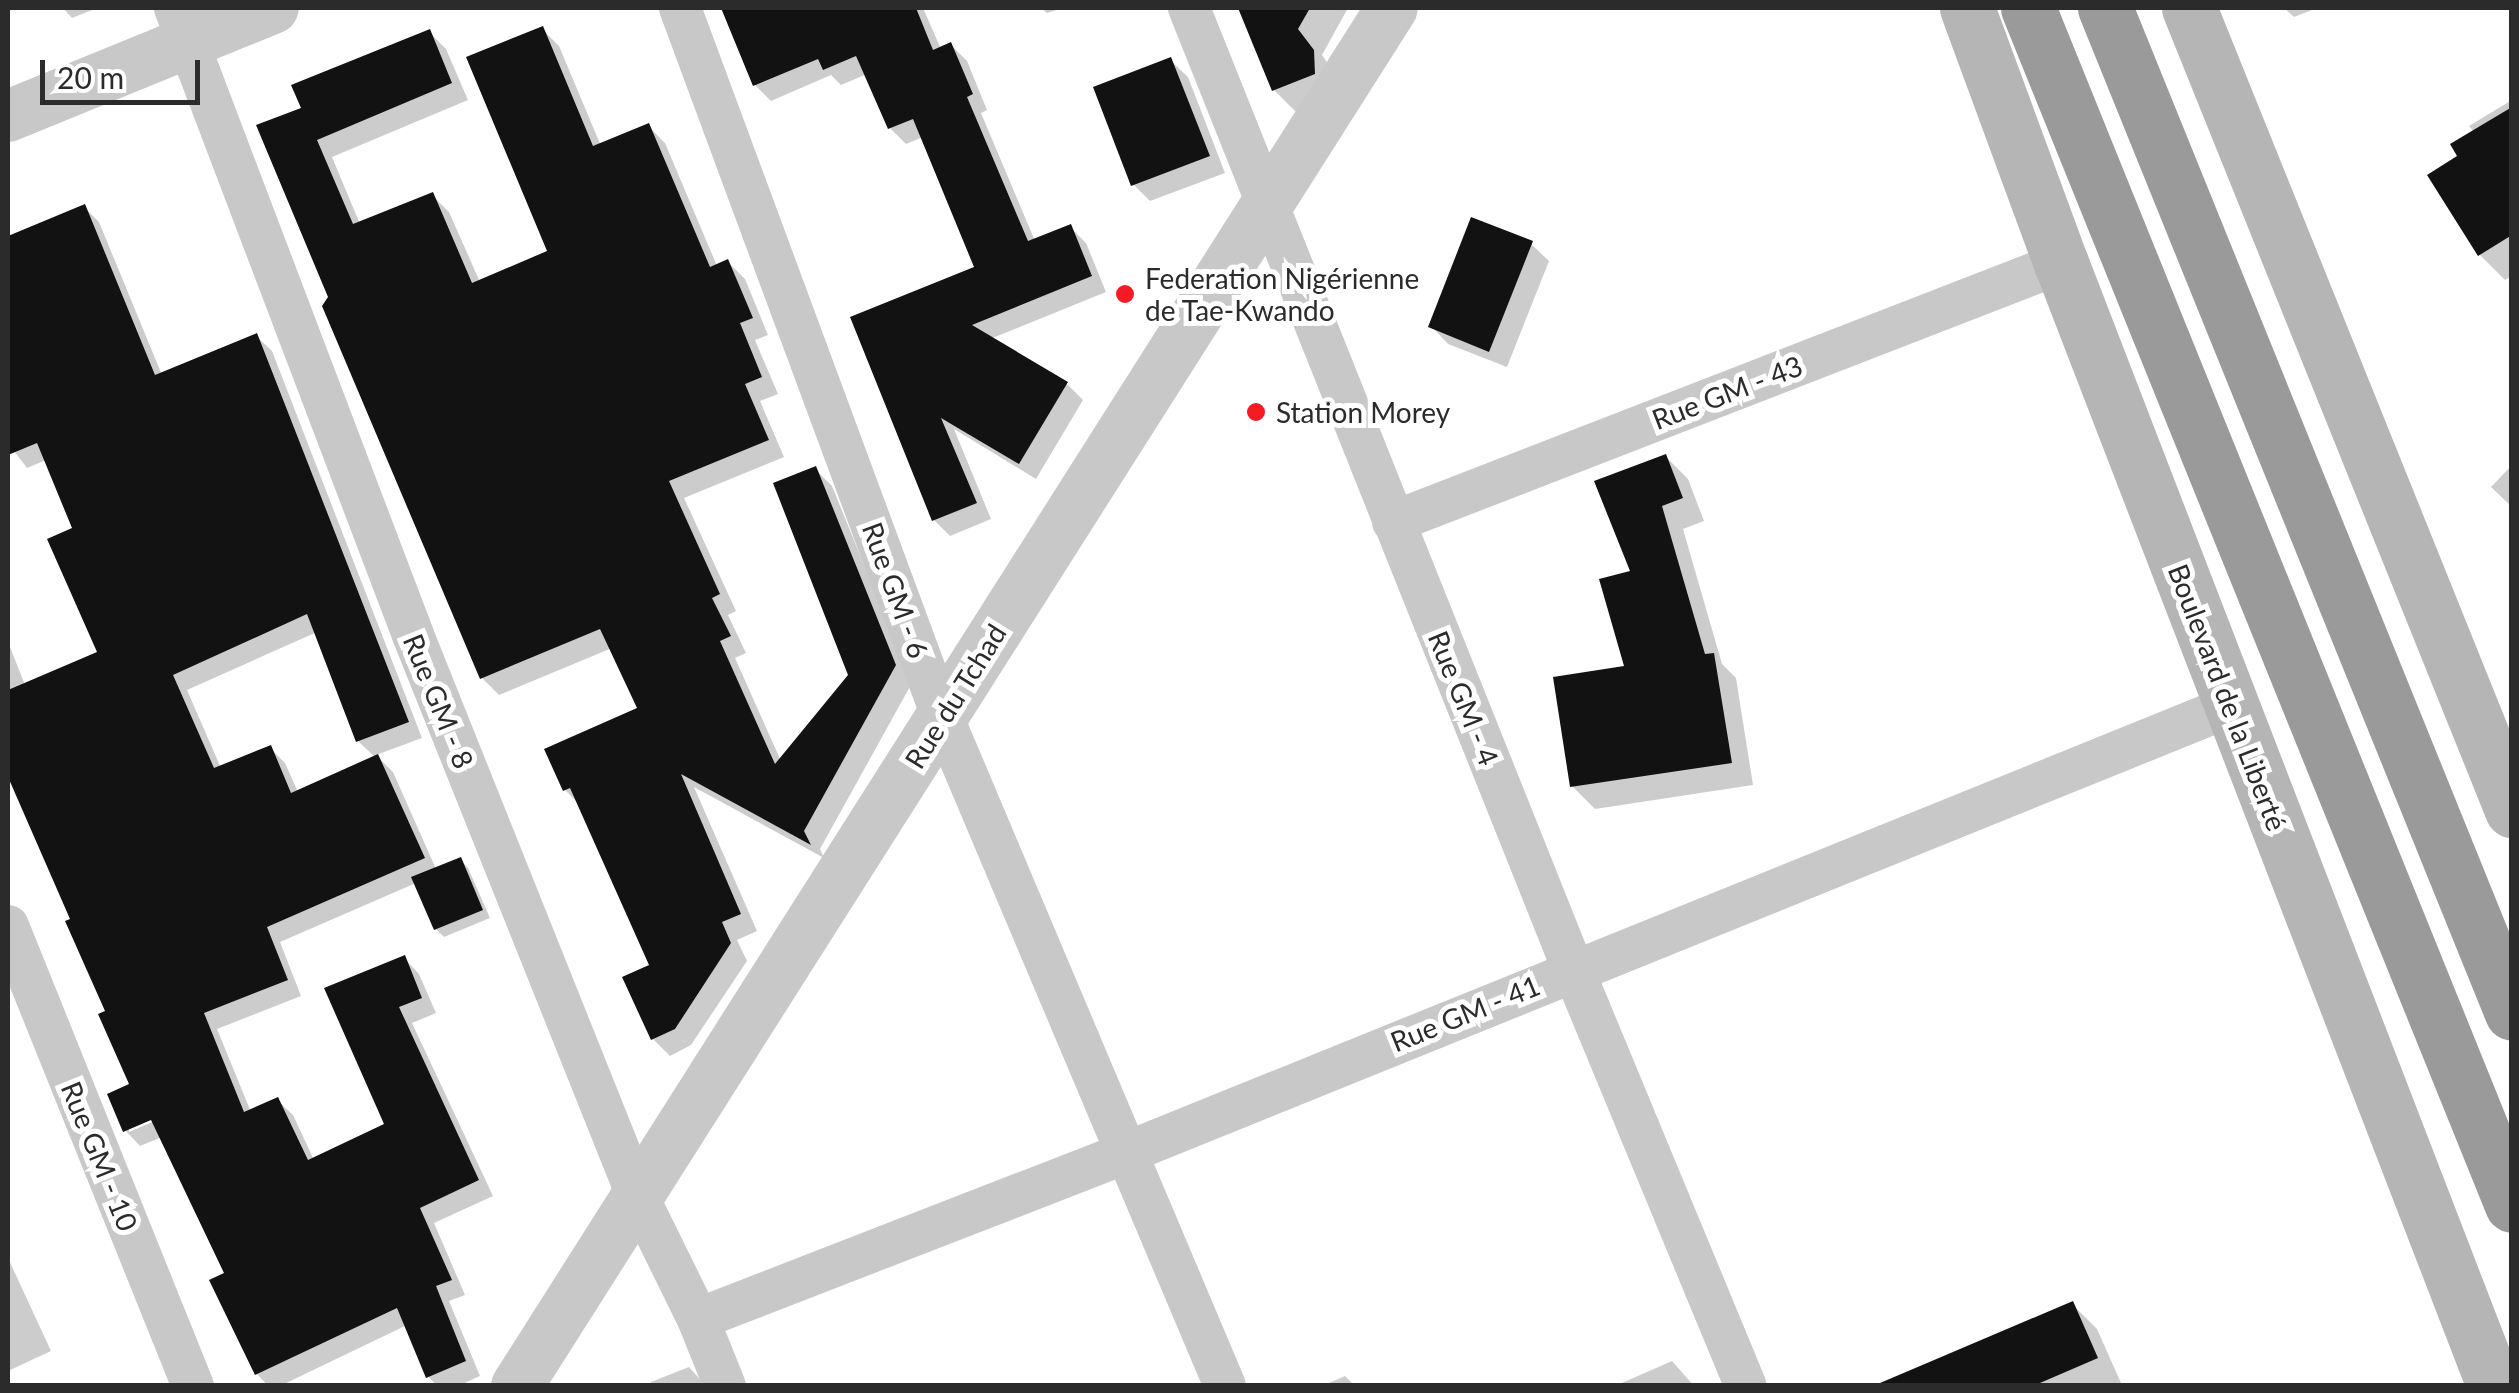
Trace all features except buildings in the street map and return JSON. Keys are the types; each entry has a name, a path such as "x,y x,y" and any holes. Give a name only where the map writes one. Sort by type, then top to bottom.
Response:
{"highway":[{"path":"2028,8 2512,1204"},
{"path":"2105,8 2512,1013"}],"main road":[{"name":"Boulevard de la Liberté","path":"1967,8 2061,263 2494,1386"},
{"path":"2189,8 2512,810"}],"street":[{"path":"8,116 182,25 273,8"},
{"name":"Rue GM - 6","path":"680,8 942,716 1225,1386"},
{"name":"Rue GM - 4","path":"1189,8 1270,200 1393,522 1573,969 1746,1386"},
{"name":"Rue du Tchad","path":"517,1386 1392,8"},
{"name":"Rue GM - 8","path":"182,25 413,636 638,1195 698,1319 724,1386"},
{"name":"Rue GM - 43","path":"1393,522 2061,263"},
{"name":"Rue GM - 41","path":"698,1319 1128,1152 2231,706"},
{"name":"Rue GM - 10","path":"8,926 193,1386"}],"place":[{"name":"Federation Nigérienne de Tae-Kwando","path":"1125,294"},
{"name":"Station Morey","path":"1256,412"}]}
